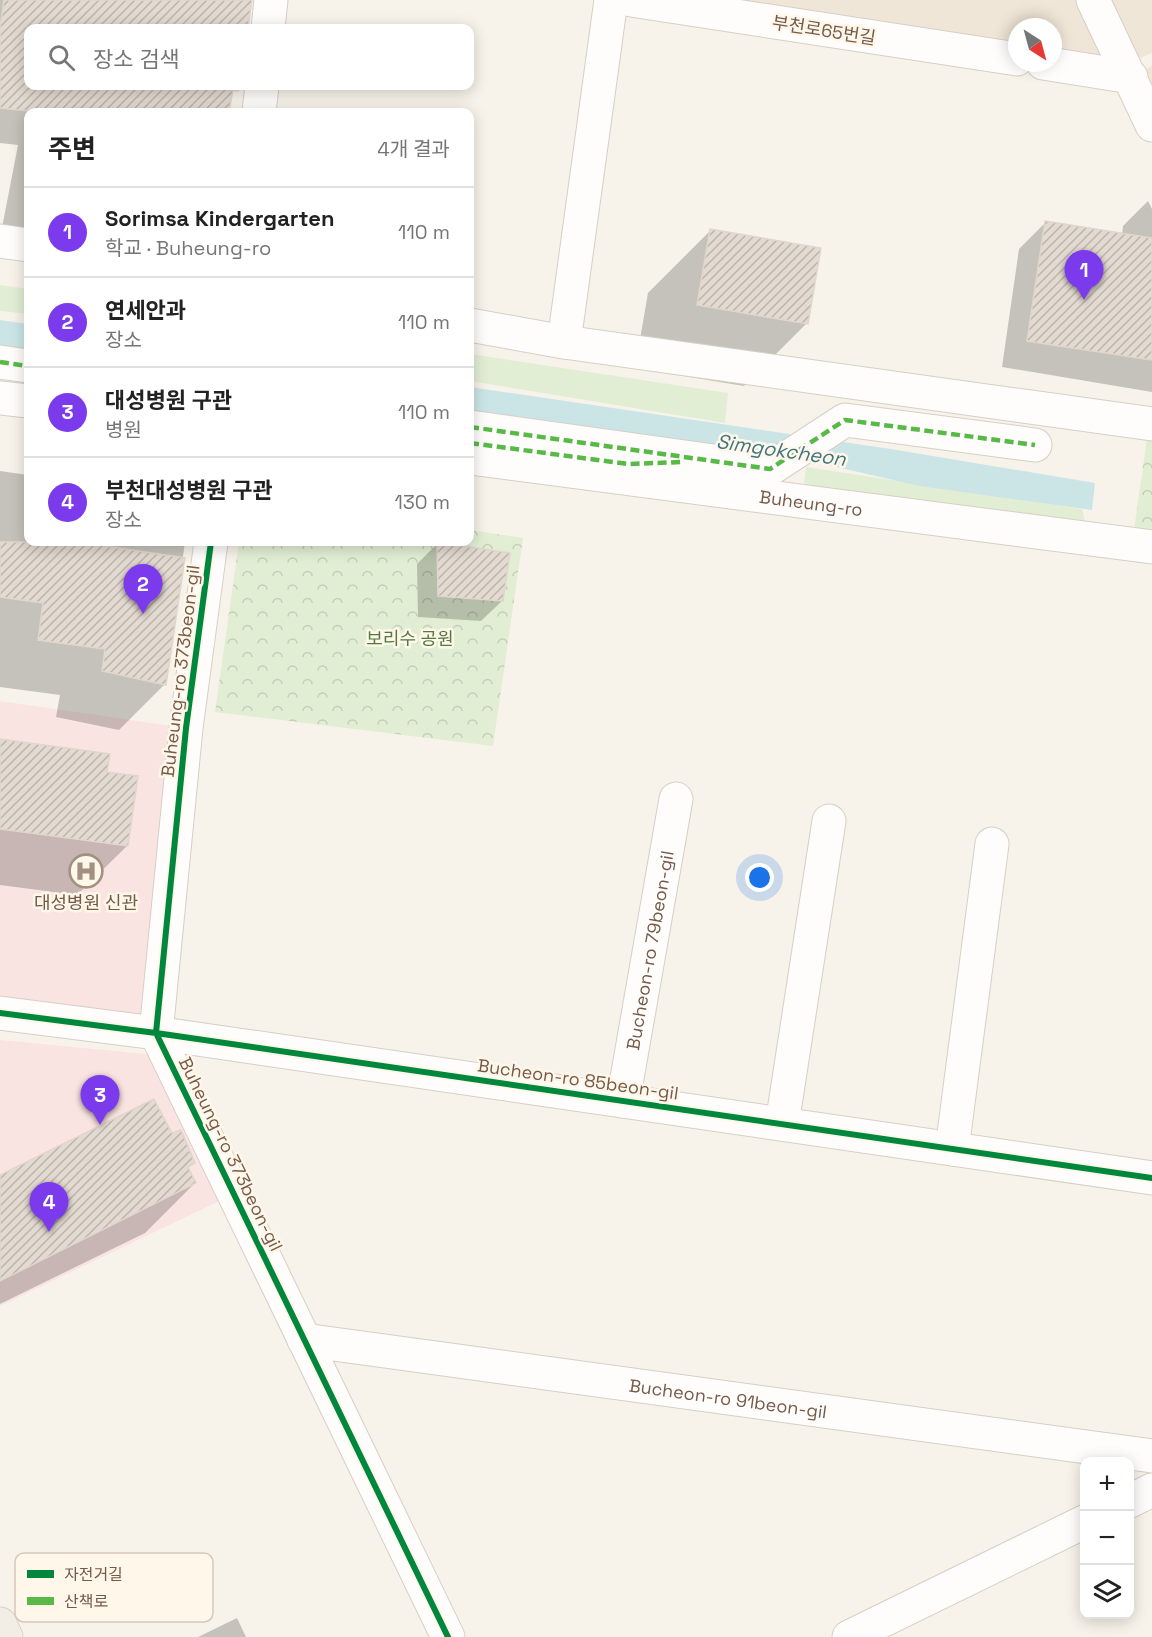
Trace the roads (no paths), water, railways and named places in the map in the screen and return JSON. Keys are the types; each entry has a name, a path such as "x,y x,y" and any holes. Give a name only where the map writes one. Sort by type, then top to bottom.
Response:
{"main road":[{"path":"0,1624 6,1637"}],"street":[{"path":"268,24 271,0"},
{"path":"564,342 611,0"},
{"name":"부천로65번길","path":"631,0 1008,58"},
{"path":"1093,0 1142,71 1152,125"},
{"path":"1062,65 1142,71"},
{"path":"259,108 262,90"},
{"path":"0,240 24,244"},
{"path":"474,325 564,342 1152,424"},
{"path":"0,362 24,365"},
{"path":"0,398 24,401"},
{"path":"474,428 770,469 845,420 1035,445"},
{"path":"474,444 628,464 716,461"},
{"name":"Buheung-ro","path":"474,459 1152,547"},
{"name":"Buheung-ro 373beon-gil","path":"210,546 186,728 156,1033 447,1637"},
{"name":"Bucheon-ro 79beon-gil","path":"623,1101 676,799"},
{"path":"782,1124 829,821"},
{"path":"952,1149 992,844"},
{"name":"Bucheon-ro 85beon-gil","path":"0,1013 156,1033 1152,1178"},
{"name":"Bucheon-ro 91beon-gil","path":"304,1340 1152,1456"},
{"path":"1134,1499 1152,1490"},
{"path":"849,1637 1080,1524"}],"water":[{"path":"0,320 24,323 24,358 0,354"},
{"name":"Simgokcheon","path":"474,388 891,449 1095,483 1092,510 919,486 806,460 474,414"}],"place":[{"name":"Sorimsa Kindergarten","path":"1084,300"},
{"name":"연세안과","path":"143,614"},
{"name":"대성병원 신관","path":"86,871"},
{"name":"대성병원 구관","path":"100,1125"},
{"name":"부천대성병원 구관","path":"49,1232"}],"park label":[{"name":"보리수 공원","path":"410,638"}]}
